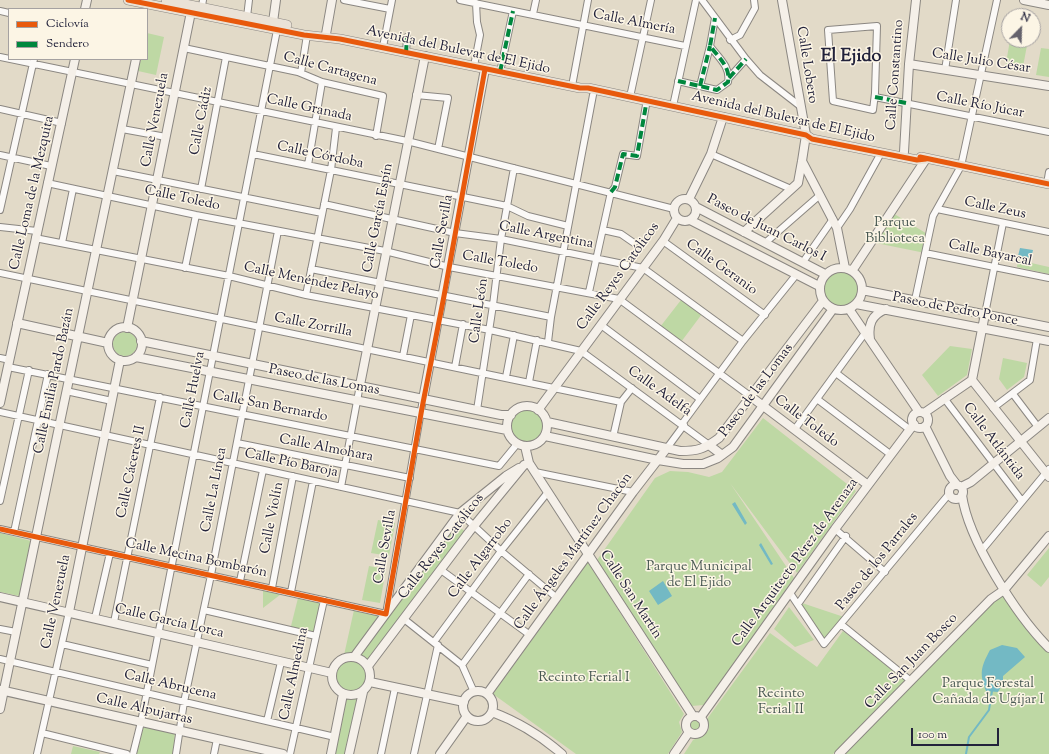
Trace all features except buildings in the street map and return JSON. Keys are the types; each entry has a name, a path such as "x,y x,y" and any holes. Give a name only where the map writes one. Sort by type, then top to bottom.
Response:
{"main road":[{"name":"Avenida del Bulevar de El Ejido","path":"128,0 146,6 191,12 202,7 275,26 326,34 340,39"},
{"name":"Avenida del Bulevar de El Ejido","path":"168,0 246,17 295,33 340,39 500,72 588,88 806,135 812,138 917,160 926,159"},
{"name":"Avenida del Bulevar de El Ejido","path":"576,87 593,95 676,112 705,113"},
{"name":"Avenida del Bulevar de El Ejido","path":"593,95 600,94 614,96 615,94"},
{"name":"Avenida del Bulevar de El Ejido","path":"650,106 673,106"},
{"name":"Avenida del Bulevar de El Ejido","path":"806,135 812,133 904,152 926,159 1048,184"},
{"name":"Avenida del Bulevar de El Ejido","path":"884,153 904,152"}],"street":[{"path":"246,17 248,0"},
{"path":"275,26 276,0"},
{"path":"326,34 332,0"},
{"path":"344,0 390,9"},
{"path":"383,48 392,0"},
{"name":"Calle Almería","path":"460,0 685,46"},
{"path":"533,14 536,0"},
{"path":"576,87 587,0"},
{"path":"630,97 650,0"},
{"path":"673,106 696,0"},
{"path":"702,0 730,40 760,75 800,106"},
{"path":"730,40 740,35 755,8 754,0"},
{"name":"Calle Lobero","path":"782,0 806,135"},
{"name":"Calle Constantino","path":"904,152 909,64 916,0"},
{"path":"945,70 956,0"},
{"path":"915,300 933,216 961,166 997,0"},
{"path":"1024,0 1049,4"},
{"path":"474,66 480,35 477,22 476,3"},
{"path":"500,72 513,11"},
{"name":"Calle Venezuela","path":"127,328 142,260 191,12"},
{"path":"700,86 715,18"},
{"name":"Calle Huelva","path":"133,754 147,693 193,454 262,112 275,26"},
{"path":"877,26 875,97 873,110 833,101 828,30 877,26"},
{"name":"Avenida del Bulevar de El Ejido","path":"295,33 326,34"},
{"path":"301,73 307,35"},
{"path":"406,53 407,37"},
{"path":"710,46 728,69 729,78"},
{"name":"Calle Cartagena","path":"184,48 301,73 322,82 383,96 376,136"},
{"name":"Calle García Espín","path":"360,385 391,218 425,56"},
{"name":"Calle Cádiz","path":"201,189 226,58"},
{"path":"678,81 717,90 728,82 729,78 746,59"},
{"name":"Calle Granada","path":"20,60 218,104 407,141 674,209"},
{"name":"Calle Loma de la Mezquita","path":"0,403 75,60"},
{"name":"Calle Emilia Pardo Bazán","path":"0,709 2,691 23,602 136,60"},
{"path":"0,210 33,62"},
{"name":"Calle Julio César","path":"909,64 1049,86"},
{"name":"Calle Sevilla","path":"386,614 420,414 444,296 485,69"},
{"path":"308,165 322,82"},
{"path":"416,95 448,98 438,149"},
{"path":"548,342 551,317 565,253 568,226 593,95"},
{"name":"Calle Río Júcar","path":"875,97 1049,132"},
{"path":"589,292 611,192 615,187 623,154 637,156 650,106"},
{"path":"0,109 62,123"},
{"path":"689,199 710,154 723,117"},
{"path":"306,295 331,170 336,128"},
{"path":"122,129 166,137"},
{"path":"744,232 798,183 806,135"},
{"path":"837,228 884,153"},
{"name":"Calle Córdoba","path":"253,154 507,206 528,216 568,226"},
{"path":"710,154 791,189"},
{"path":"0,155 51,166"},
{"path":"848,269 926,159"},
{"path":"802,161 837,228 848,269 861,282 862,290 856,304 849,309 833,309 823,301 819,286 825,274 831,270 848,269"},
{"name":"Calle León","path":"477,410 498,274 501,239 514,168"},
{"path":"113,171 322,213"},
{"path":"1048,184 1049,172"},
{"name":"Calle Toledo","path":"47,183 239,224 385,251 449,267 498,274 619,299 868,485"},
{"path":"62,243 73,189"},
{"path":"765,243 820,194"},
{"path":"689,199 696,207 695,214 690,220 683,221 677,218 674,209 679,200 689,199"},
{"name":"Calle Argentina","path":"324,204 455,233 501,239 642,268 743,341"},
{"name":"Paseo de Juan Carlos I","path":"696,207 825,274"},
{"name":"Calle Zeus","path":"937,209 1049,232"},
{"path":"185,268 196,215"},
{"name":"Calle Reyes Católicos","path":"538,410 663,241 677,218"},
{"path":"803,262 833,219"},
{"name":"Paseo de Juan Carlos I","path":"690,220 819,286"},
{"path":"921,412 972,380 1003,223"},
{"name":"Calle Menéndez Pelayo","path":"0,227 36,234 62,243 229,276 306,295 463,324 548,342 581,351"},
{"path":"603,230 621,234 634,243"},
{"name":"Calle La Línea","path":"176,754 184,702 211,575 278,231"},
{"name":"Calle Geranio","path":"663,241 765,315"},
{"name":"Calle Bayarcal","path":"925,253 1049,278"},
{"path":"311,268 551,317"},
{"name":"Calle Zorrilla","path":"0,273 555,387 621,402"},
{"name":"Calle Ángeles Martínez Chacón","path":"487,694 633,492 667,448 700,399 743,341 796,275"},
{"name":"Paseo de Pedro Ponce","path":"862,290 1049,327"},
{"name":"Paseo de las Lomas","path":"547,422 667,448 696,451 710,445 719,438 823,301"},
{"name":"Paseo de Pedro Ponce","path":"856,304 1049,342"},
{"name":"Paseo de las Lomas","path":"545,436 658,460 703,464 722,455 733,447 833,309"},
{"path":"836,372 911,427 920,428 925,426 928,419 921,412 849,309"},
{"path":"870,340 868,330 870,322 879,312 886,310"},
{"path":"403,356 410,315"},
{"path":"17,322 108,342"},
{"path":"455,367 463,324"},
{"path":"600,325 700,399"},
{"path":"127,328 136,332 141,341 140,352 131,360 120,360 111,353 108,342 109,337 116,330 127,328"},
{"path":"795,429 865,333"},
{"path":"506,377 514,335"},
{"path":"993,408 1030,380 1037,339"},
{"path":"529,382 537,340"},
{"name":"Paseo de las Lomas","path":"141,341 477,410 511,415"},
{"name":"Calle Adelfa","path":"581,351 722,455"},
{"name":"Paseo de las Lomas","path":"136,357 507,430"},
{"name":"Calle San Bernardo","path":"0,358 29,370 69,379 499,466 521,445"},
{"name":"Calle Venezuela","path":"37,754 69,612 120,360"},
{"path":"0,501 29,370"},
{"path":"14,532 48,374"},
{"path":"972,380 1020,442 1048,473 1022,501 982,550"},
{"path":"341,487 360,385"},
{"path":"613,437 621,402 632,388"},
{"path":"66,391 112,401"},
{"path":"1013,394 1038,427"},
{"name":"Calle Cáceres II","path":"114,622 160,397"},
{"name":"Calle Atlántida","path":"944,398 1022,501"},
{"path":"817,399 890,454"},
{"path":"532,407 538,410 547,422 545,436 537,444 521,445 511,439 507,430 508,420 511,415 520,408 532,407"},
{"name":"Calle Pío Baroja","path":"0,412 460,513"},
{"name":"Calle Arquitecto Pérez de Arenaza","path":"696,717 790,593 835,529 911,427 913,417 921,412"},
{"path":"956,491 971,482 1049,418"},
{"path":"925,426 950,476 982,550 1010,602 1049,648"},
{"name":"Calle Almohara","path":"237,443 410,478"},
{"name":"Calle San Martín","path":"521,445 526,464 535,472 696,717"},
{"name":"Calle Reyes Católicos","path":"354,657 460,513 506,476 526,464"},
{"name":"Calle Reyes Católicos","path":"368,666 473,527 526,464"},
{"path":"240,581 263,470"},
{"path":"535,472 633,492"},
{"name":"Calle Violín","path":"272,588 293,476"},
{"path":"291,592 313,480"},
{"name":"Paseo de los Parrales","path":"798,604 824,644 842,625 885,572 956,491"},
{"name":"Calle Algarrobo","path":"414,754 436,644 470,592 548,492"},
{"path":"460,513 473,527 557,598"},
{"name":"Calle Mecina Bombarón","path":"0,529 386,614"},
{"path":"835,529 846,536 885,572"},
{"path":"790,593 798,604 846,536"},
{"name":"Calle San Juan Bosco","path":"840,754 991,599 1004,590 1049,536"},
{"path":"95,618 110,553"},
{"path":"441,570 530,635"},
{"path":"462,665 529,574"},
{"name":"Calle García Lorca","path":"0,597 114,622 309,669 332,673"},
{"name":"Calle Almedina","path":"290,754 324,600"},
{"path":"204,610 316,636"},
{"path":"404,619 462,665 474,692"},
{"path":"842,625 911,681"},
{"path":"0,629 16,632"},
{"path":"62,644 152,664"},
{"path":"349,754 363,692 370,682 371,677 368,666 360,659 348,657 340,661 334,667 332,673 334,686 343,694 353,696 363,692"},
{"name":"Calle Abrucena","path":"0,659 335,737"},
{"path":"267,721 281,662"},
{"path":"370,682 464,702"},
{"path":"381,754 395,688"},
{"name":"Calle Alpujarras","path":"2,691 217,739 252,751 283,754"},
{"path":"474,692 483,692 487,694 492,702 492,712 489,716 480,721 471,719 467,716 464,707 466,698 474,692"},
{"path":"331,754 343,694"},
{"path":"492,712 514,720 541,736 562,754"},
{"path":"440,754 467,716"},
{"path":"696,717 704,725 702,730 697,734 689,732 686,727 686,721 696,717"},
{"path":"674,754 689,732"},
{"path":"42,733 127,754"},
{"path":"214,754 217,739"}],"green space":[{"path":"148,33 164,37 156,75 138,71 141,60 148,60"},
{"path":"1009,48 1026,48 1022,72 1005,69"},
{"path":"1041,48 1049,49 1049,77 1036,75"},
{"name":"Parque Biblioteca","path":"891,212 929,235 925,253 871,242"},
{"path":"1018,260 1049,267 1049,274 1017,267"},
{"path":"841,270 854,276 860,289 854,302 841,308 828,302 822,289 828,276"},
{"path":"681,300 702,314 681,342 660,327"},
{"path":"125,332 134,335 137,344 134,353 125,356 116,353 113,344 116,335"},
{"path":"950,346 972,349 967,375 938,396 922,375"},
{"path":"1003,358 1027,363 1024,377 1007,390 999,379"},
{"path":"524,410 530,410 534,411 541,417 544,427 543,434 537,441 530,444 524,444 520,443 513,437 510,430 510,424 511,420 517,413"},
{"name":"Parque Municipal de El Ejido","path":"763,418 856,491 797,573 730,483 794,578 704,705 691,706 597,560 655,478 670,471 688,472 709,477 722,472"},
{"path":"378,520 395,523 389,556 371,553"},
{"path":"455,524 466,532 368,661 359,654"},
{"path":"0,533 31,541 19,596 0,592"},
{"path":"1049,548 1049,577 1041,587 1027,575"},
{"name":"Recinto Ferial I","path":"588,562 684,714 679,722 682,732 668,754 576,754 493,694"},
{"path":"369,566 386,569 380,603 362,600"},
{"path":"263,586 285,591 263,608"},
{"name":"Parque Forestal Cañada de Ugíjar I","path":"1004,590 1049,648 1049,754 839,754"},
{"path":"299,594 324,600 316,636 290,630"},
{"path":"799,602 847,618 824,644"},
{"path":"789,607 814,640 795,647 774,629"},
{"path":"354,610 381,616 353,654 344,655"},
{"name":"Recinto Ferial II","path":"843,631 906,681 833,754 684,754 693,740 704,735 709,729 707,719 770,633 817,667"},
{"path":"348,660 354,660 364,667 367,676 366,682 360,689 354,692 348,692 338,685 335,679 335,673 342,663"},
{"path":"345,698 359,698 346,754 335,754"},
{"path":"695,716 701,719 704,725 701,731 695,734 689,731 686,725 689,719"},
{"path":"144,725 175,733 173,754 136,754"},
{"path":"73,746 100,752 99,754 71,754"}],"water":[{"path":"1020,248 1033,250 1031,259 1018,256"},
{"path":"735,502 747,523 745,525 732,504"},
{"path":"761,543 773,564 771,565 759,545"},
{"path":"663,581 672,596 658,605 649,591"},
{"path":"1002,645 1017,648 1025,657 1003,676 1003,683 998,692 986,691 982,679 983,666 990,650"}],"waterway":[{"path":"966,754 969,737 989,710 992,691"}],"marked path":[{"path":"500,72 513,11"},
{"path":"678,81 717,90 728,82 728,72 726,67 710,46 715,18"},
{"path":"406,53 407,37"},
{"path":"700,86 710,46"},
{"path":"729,78 746,59"},
{"path":"875,97 906,103"},
{"path":"611,192 615,187 623,154 637,156 646,105"}],"cycle path":[{"path":"128,0 304,35 340,39 580,88 588,88 806,135 812,139 917,160 926,159"},
{"path":"0,529 386,614 422,408 485,69"},
{"path":"920,157 1049,184"}],"district":[{"name":"El Ejido","path":"851,58"}]}
